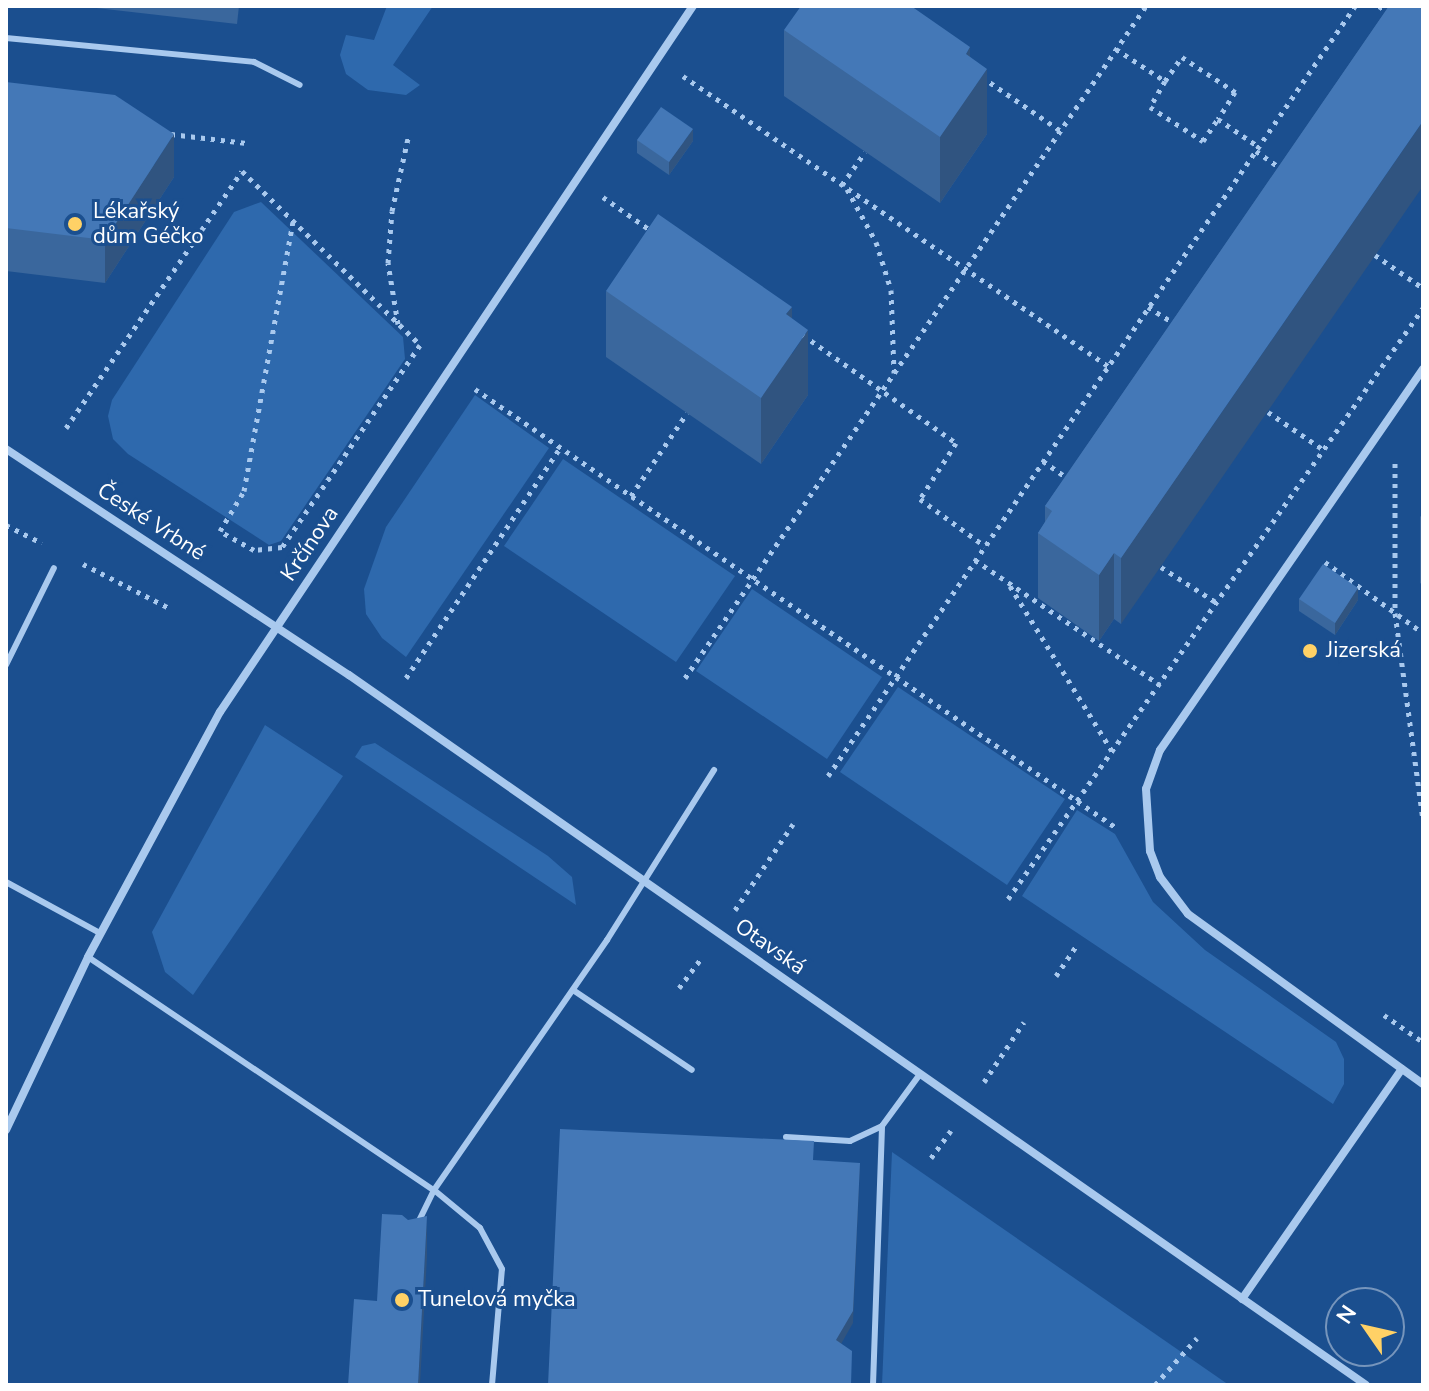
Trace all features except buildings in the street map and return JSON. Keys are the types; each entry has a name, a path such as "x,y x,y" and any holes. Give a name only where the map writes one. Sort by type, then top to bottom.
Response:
{"street":[{"name":"Krčínova","path":"6,1130 100,933 220,712 693,6"},
{"path":"1423,369 1160,750 1146,789 1150,851 1160,877 1188,914 1423,1084"},
{"name":"České Vrbné","path":"6,449 276,626"},
{"name":"Otavská","path":"276,626 1366,1385"},
{"path":"1242,1299 1402,1069"}],"lane":[{"path":"6,38 254,62 300,85"},
{"path":"6,665 54,568"},
{"path":"414,1236 434,1190 573,990 714,770"},
{"path":"6,882 100,933"},
{"path":"88,957 434,1190 480,1228 502,1269 492,1385"},
{"path":"573,990 692,1070"},
{"path":"786,1137 850,1141 882,1126 920,1074"},
{"path":"873,1385 882,1126"}],"path":[{"path":"828,776 1355,6"},
{"path":"1379,6 1391,15"},
{"path":"685,678 1144,7"},
{"path":"1116,49 1165,81"},
{"path":"1182,57 1235,92 1203,141 1150,107 1165,81 1182,57"},
{"path":"978,74 1061,131"},
{"path":"683,76 1108,366"},
{"path":"1218,119 1288,173"},
{"path":"156,132 246,143"},
{"path":"398,325 388,263 392,211 408,138"},
{"path":"844,186 865,152"},
{"path":"66,428 242,171 420,345 282,547 254,550 220,531 244,491 293,222"},
{"path":"844,186 876,242 891,290 894,374"},
{"path":"603,197 665,240"},
{"path":"1375,255 1423,288"},
{"path":"1148,307 1181,328"},
{"path":"1008,899 1423,308"},
{"path":"800,333 956,443 920,499 985,546"},
{"path":"475,389 1150,851"},
{"path":"1268,412 1324,450"},
{"path":"631,496 687,413"},
{"path":"405,679 462,601 560,448"},
{"path":"1387,463 1396,451 1395,613 1423,820"},
{"path":"1043,461 1075,483"},
{"path":"6,525 47,546"},
{"path":"1312,573 1329,548"},
{"path":"75,560 171,609"},
{"path":"975,560 1160,685"},
{"path":"1321,560 1423,633"},
{"path":"1161,567 1217,603"},
{"path":"1007,582 1113,751"},
{"path":"1056,976 1076,946"},
{"path":"1373,1007 1423,1042"},
{"path":"983,1083 1024,1022"},
{"path":"931,1158 958,1121"},
{"path":"1155,1385 1197,1338"}],"shaded area":[{"path":"387,6 433,6 393,65 420,85 406,95 368,90 346,74 340,55 346,35 374,40"},
{"path":"261,202 403,337 405,359 281,541 269,545 128,454 113,439 108,416 112,400 234,212"},
{"path":"475,395 549,448 406,657 382,638 366,614 364,589 386,527"},
{"path":"563,459 735,576 676,662 504,546"},
{"path":"752,589 882,677 827,759 696,671"},
{"path":"898,687 1065,799 1007,885 840,772"},
{"path":"265,725 343,776 193,995 165,972 152,932"},
{"path":"375,743 548,856 572,877 576,905 355,757 362,746"},
{"path":"1077,810 1115,834 1153,902 1205,950 1336,1042 1344,1059 1344,1084 1333,1104 1022,896"},
{"path":"892,1152 1229,1385 882,1385"}],"place":[{"name":"Lékařský dům Géčko","path":"75,224"},
{"name":"Jizerská","path":"1310,651"},
{"name":"Tunelová myčka","path":"402,1300"}]}
